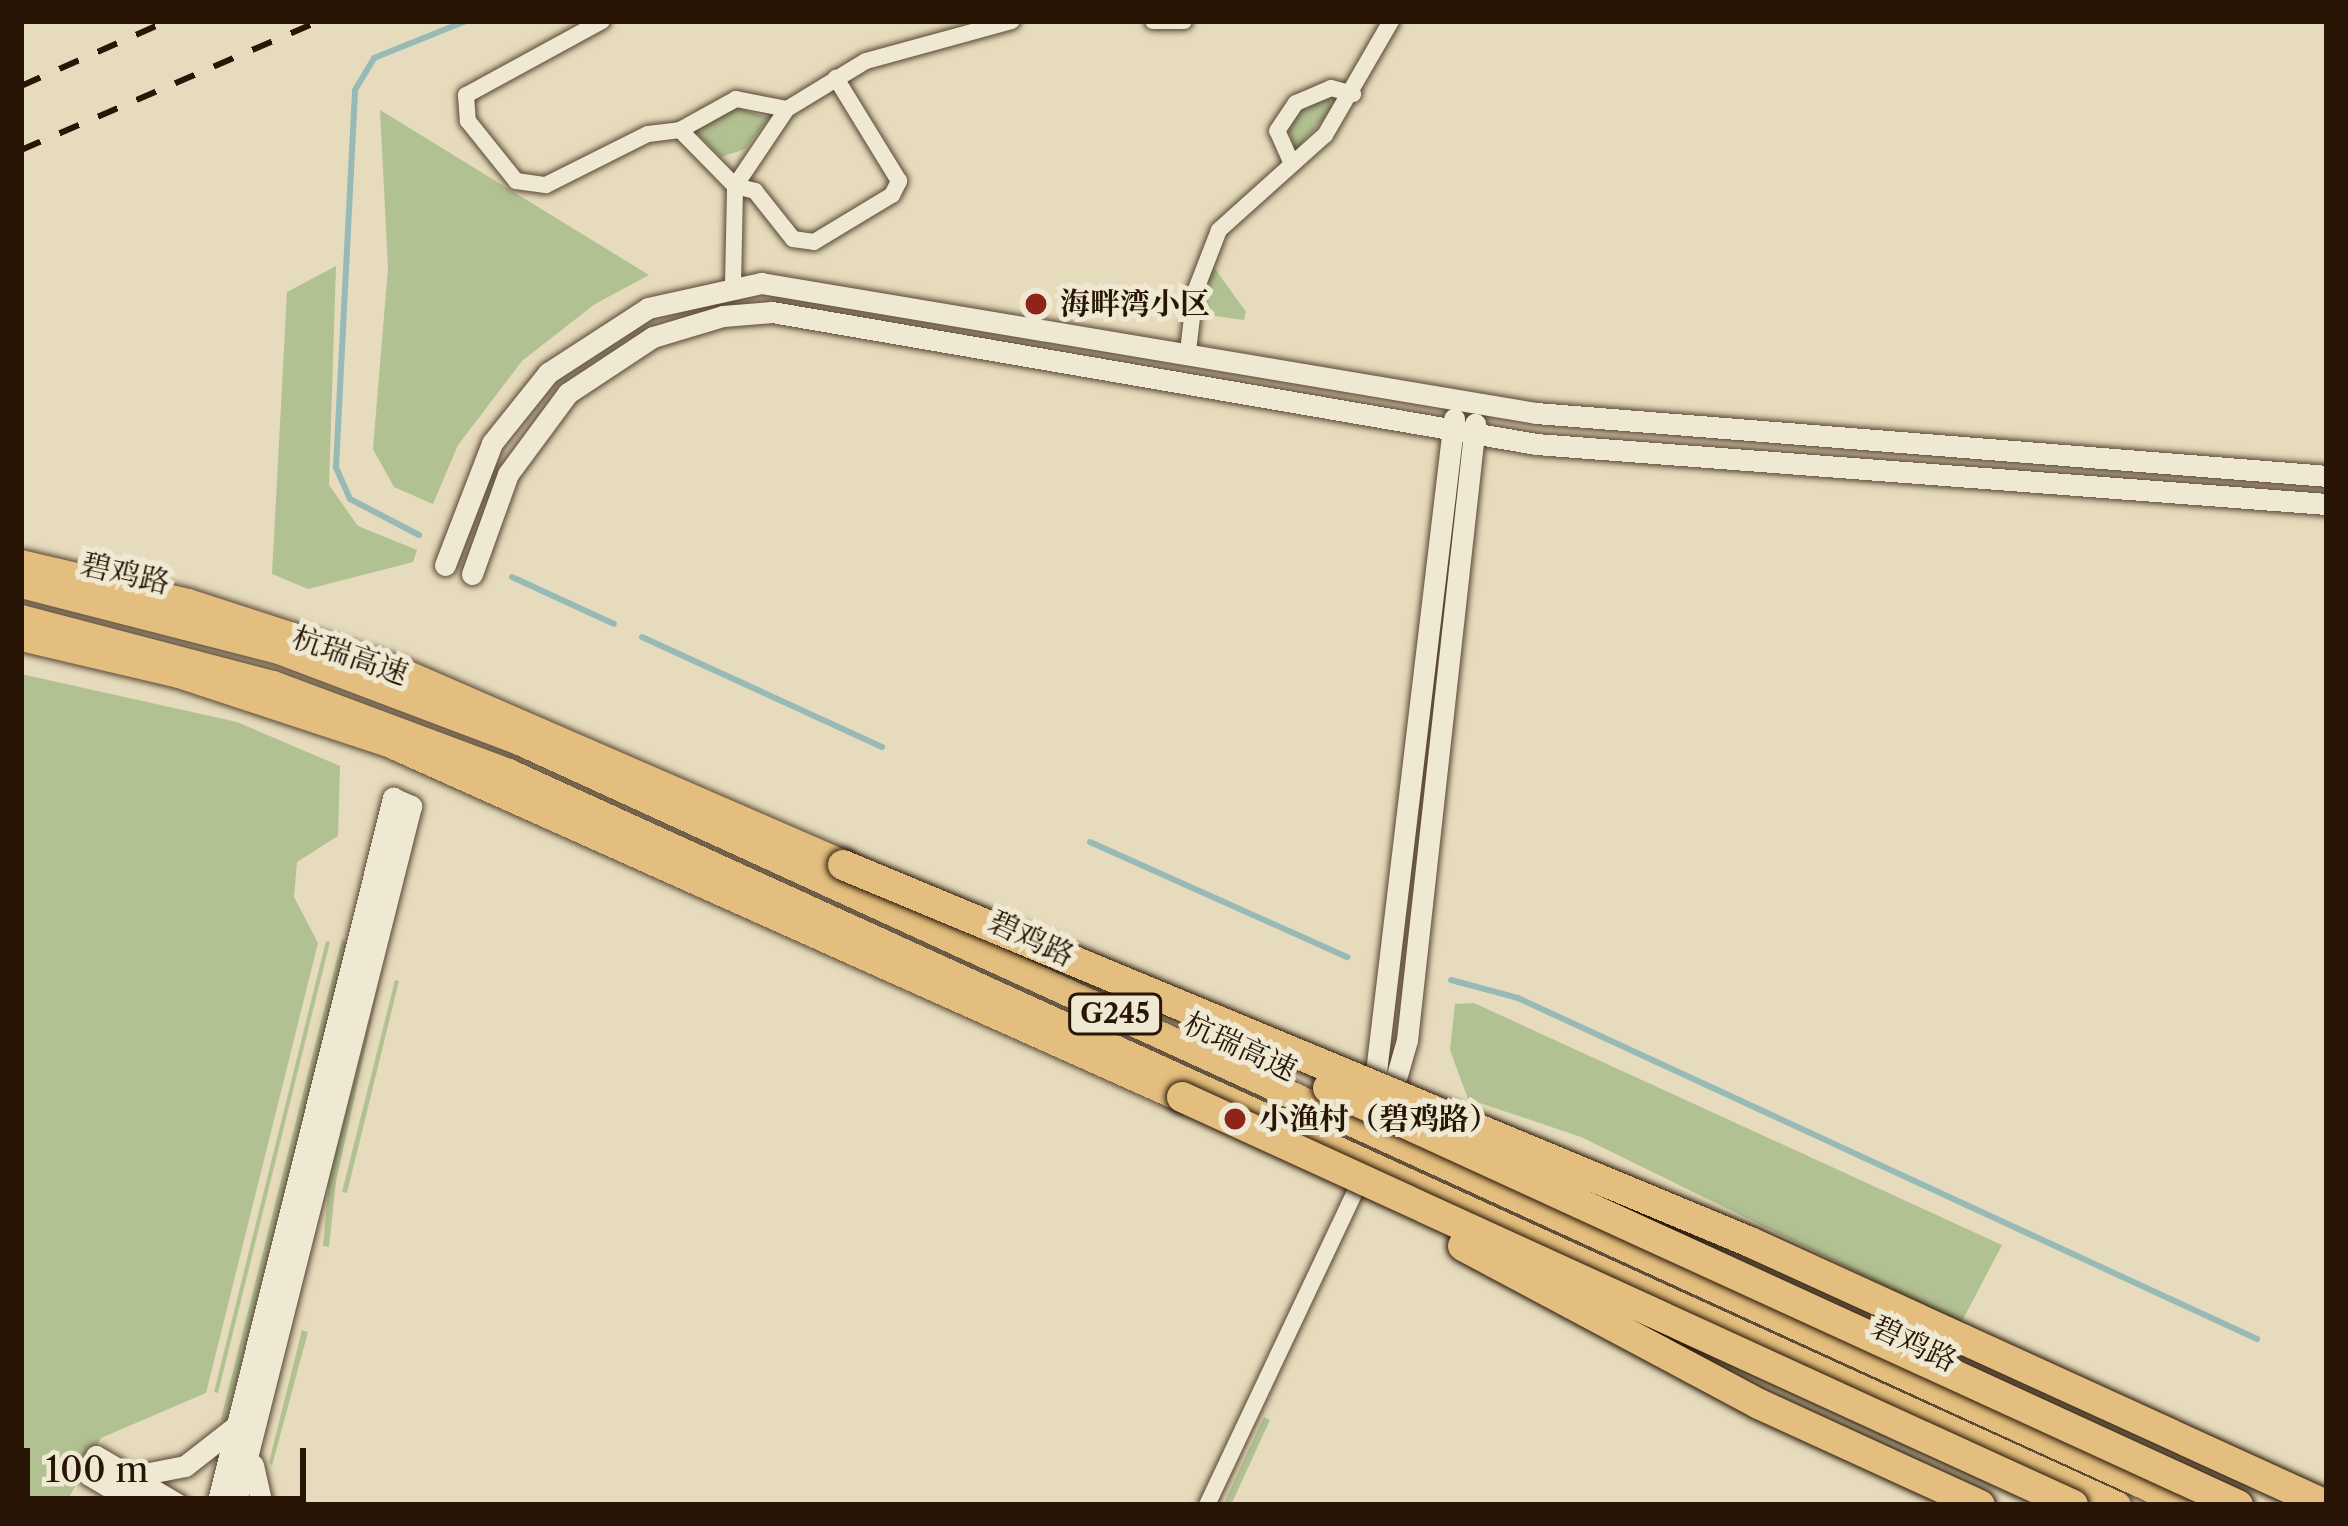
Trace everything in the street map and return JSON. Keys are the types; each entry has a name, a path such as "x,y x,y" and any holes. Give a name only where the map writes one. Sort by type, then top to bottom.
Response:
{"highway":[{"name":"杭瑞高速","path":"21,565 188,604 404,674 843,865 2238,1505"},
{"name":"碧鸡路","path":"21,584 198,626 439,707 2187,1505"},
{"name":"碧鸡路","path":"21,619 273,684 488,764 2117,1505"},
{"path":"21,636 178,673 389,742 1182,1097 2073,1505"},
{"path":"843,865 1750,1242 2326,1505"},
{"path":"1182,1097 1759,1404 1980,1505"}],"street":[{"path":"602,21 466,95 468,121 505,172 546,185 648,134 680,130 736,99 787,109"},
{"path":"734,285 735,186 787,109 888,54 1012,21"},
{"path":"1153,21 1184,21"},
{"path":"1188,351 1195,292 1219,230 1325,135 1391,21"},
{"path":"680,130 735,186 755,191 784,231 805,242 892,195 895,170 836,79"},
{"path":"1292,164 1277,131 1296,103 1331,88 1352,94"},
{"path":"2327,476 1467,402 819,287 734,285 648,308 548,373 492,443 445,565 472,574 508,474 551,410 630,349 723,316 823,316 1463,433 2327,504"},
{"path":"1364,1128 1399,1083 1407,1040 1467,402"},
{"path":"217,1505 393,798 411,806 236,1505"},
{"path":"1207,1505 1369,1164"},
{"path":"126,1473 146,1478 185,1466 237,1426"},
{"path":"252,1446 262,1505"},
{"path":"140,1505 89,1474 96,1456 179,1505"}],"green space":[{"path":"1327,95 1333,109 1295,150 1288,126 1305,105"},
{"path":"729,105 769,118 745,149 721,157 695,131 699,120"},
{"path":"380,110 649,275 595,304 522,361 458,445 433,504 394,487 373,449 388,268"},
{"path":"1211,263 1246,312 1244,320 1215,316 1203,298"},
{"path":"336,266 329,485 358,526 417,550 413,562 308,589 272,574 287,292"},
{"path":"21,674 237,722 340,766 338,836 297,862 294,897 318,943 206,1393 101,1438 65,1505 21,1505"},
{"path":"342,939 347,943 226,1423 221,1419"},
{"path":"326,941 330,942 218,1393 214,1392"},
{"path":"382,973 336,1181 329,1247 323,1246 329,1180"},
{"path":"395,980 399,981 347,1193 342,1192"},
{"path":"1474,1003 2002,1245 1961,1323 1581,1137 1468,1099 1450,1050 1455,1004"},
{"path":"302,1330 308,1332 272,1466 269,1462"},
{"path":"1264,1417 1270,1420 1231,1505 1223,1505"}],"waterway":[{"path":"419,535 350,499 336,467 355,90 374,58 466,21"},
{"path":"512,577 614,624"},
{"path":"642,637 882,747"},
{"path":"1090,842 1347,957"},
{"path":"1451,980 1518,998 2257,1339"}],"railway":[{"path":"21,86 167,21"},
{"path":"21,150 319,21"}],"place":[{"name":"海畔湾小区","path":"1036,304"},
{"name":"小渔村（碧鸡路）","path":"1235,1119"}]}
